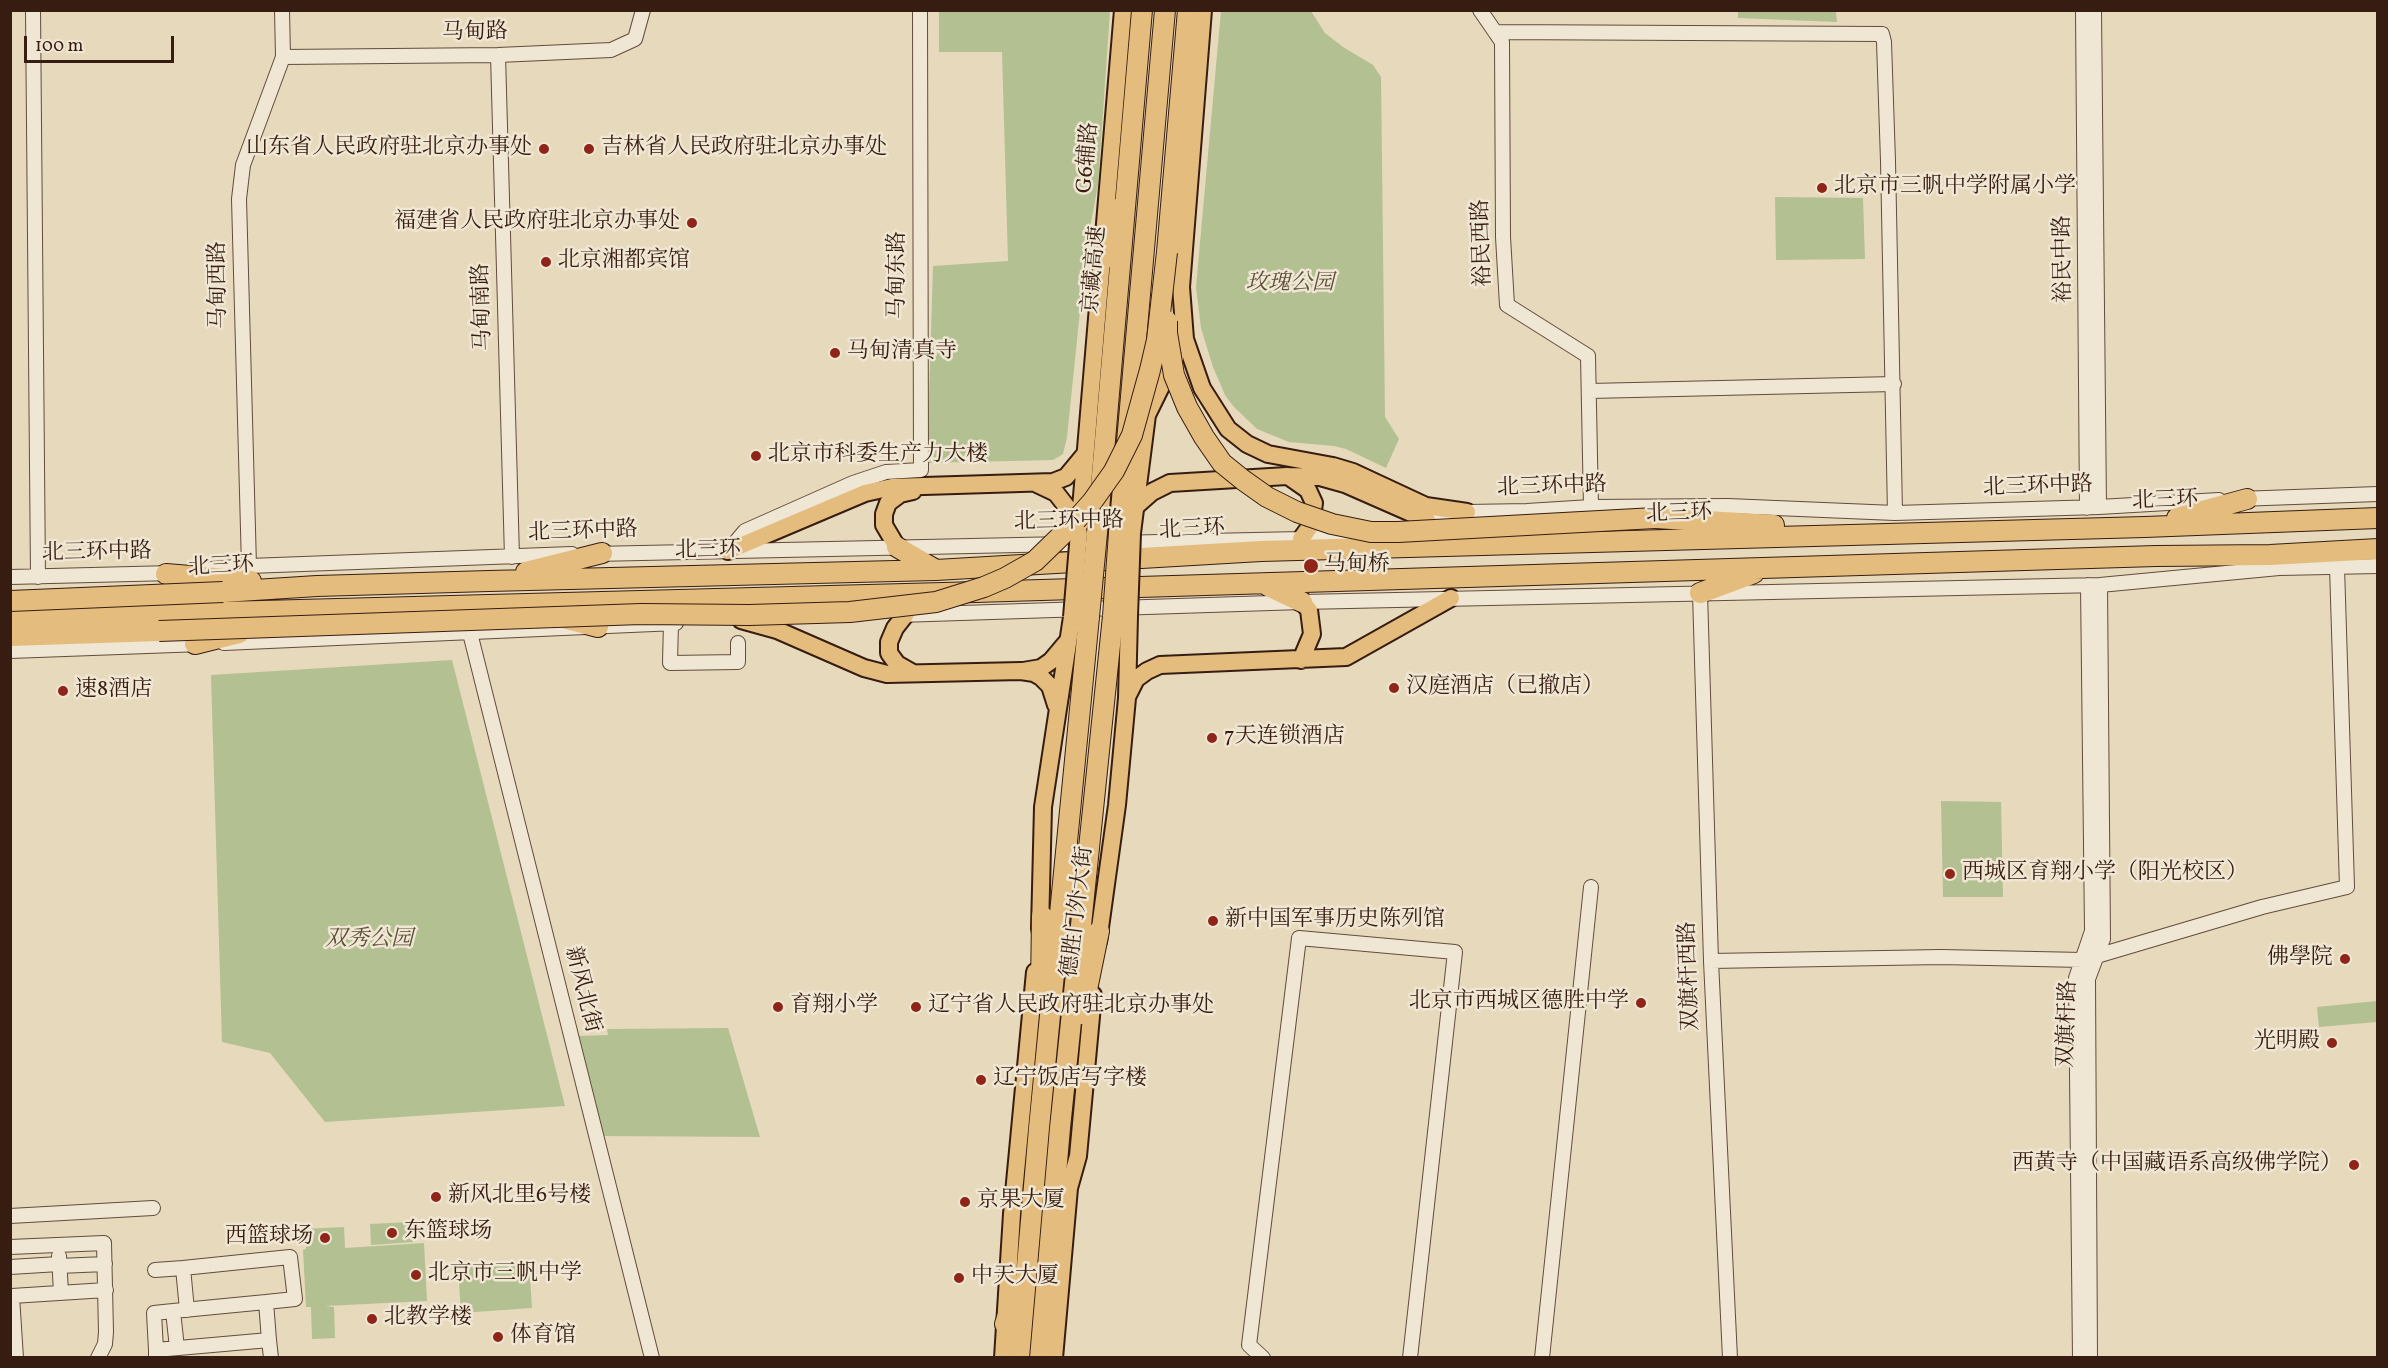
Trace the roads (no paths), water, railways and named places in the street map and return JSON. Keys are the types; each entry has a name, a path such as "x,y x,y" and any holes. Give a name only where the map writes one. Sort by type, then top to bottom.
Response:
{"highway":[{"name":"京藏高速","path":"1085,530 1131,148 1142,10"},
{"name":"京藏高速","path":"1130,523 1133,381 1165,10"},
{"path":"1188,10 1181,102 1175,250 1167,333 1174,375 1198,427 1222,463 1267,497 1297,512 1332,524 1371,532 1655,518 1893,523"},
{"path":"1103,260 1131,148"},
{"path":"1136,350 1175,250"},
{"path":"10,636 641,614 749,615 850,612 902,607 964,594 1005,578 1035,561 1092,502 1114,471 1132,435 1150,370 1175,250"},
{"path":"2145,527 2247,499"},
{"name":"北三环","path":"10,621 224,602 317,586 936,570 1261,550 1893,523 2145,527 2378,518"},
{"path":"1121,616 1130,523"},
{"path":"1081,617 1085,530"},
{"path":"1261,550 1301,539"},
{"path":"897,548 936,570"},
{"name":"北三环","path":"10,601 224,602 333,609 1262,584 2156,556 2270,555 2378,549"},
{"path":"489,581 602,553"},
{"path":"2156,556 2279,568"},
{"path":"1701,593 1770,568"},
{"path":"166,574 317,586"},
{"path":"1262,584 1302,602"},
{"path":"906,614 943,593"},
{"path":"512,604 598,627"},
{"path":"195,644 333,609"},
{"name":"德胜门外大街","path":"1040,1358 1059,1128 1121,616"},
{"name":"德胜门外大街","path":"1019,1358 1081,617"},
{"path":"1039,1128 1042,916"},
{"path":"1059,1128 1099,931"},
{"path":"1005,1324 1028,1249"}],"main road":[{"name":"G6辅路","path":"1085,530 1086,453 1123,10"},
{"path":"1203,10 1175,250 1185,339 1192,363 1214,408 1228,429 1247,444 1268,454 1333,466 1353,472 1426,506 1467,512"},
{"path":"1130,523 1147,415 1185,339"},
{"path":"728,551 865,493 892,487 1037,484 1066,477 1086,453"},
{"path":"1140,465 1147,472 1170,483"},
{"path":"1130,523 1152,492 1170,483 1287,476 1320,477 1345,484 1427,520"},
{"path":"1287,476 1308,490 1314,503 1311,525 1301,539"},
{"path":"1037,484 1056,493 1085,530"},
{"path":"897,548 884,525 884,514 888,502 900,494 936,486"},
{"path":"1127,698 1136,679 1147,670 1160,665 1346,657 1450,598"},
{"path":"1300,660 1312,634 1309,610 1302,602"},
{"path":"906,614 895,628 889,642 889,653 897,663 911,672"},
{"name":"德胜门外大街","path":"1054,1358 1069,1188 1078,1156 1099,931 1117,805 1127,698 1128,642 1121,616"},
{"name":"德胜门外大街","path":"1003,1358 1012,1214 1042,916 1043,807 1069,639 1081,617"},
{"path":"741,620 777,630 864,668 887,674 1021,671 1041,668 1058,654 1069,639"},
{"path":"1128,642 1143,658 1160,665"},
{"path":"1021,671 1034,673 1050,686 1057,712"}],"street":[{"path":"33,10 38,577"},
{"name":"马甸西路","path":"249,566 239,199 243,165 283,57 282,10"},
{"name":"马甸路","path":"283,57 498,55 611,50 635,39 643,10"},
{"name":"马甸东路","path":"728,551 745,531 853,483 886,472 921,470 920,10"},
{"name":"裕民西路","path":"1480,10 1502,42 1503,237 1507,305 1588,356 1591,507"},
{"name":"裕民中路","path":"2082,10 2093,507"},
{"name":"裕民中路","path":"2093,507 2094,10"},
{"path":"1495,32 1882,34 1885,54 1894,384 1893,523"},
{"name":"马甸南路","path":"498,55 512,556"},
{"path":"1590,391 1894,384"},
{"name":"北三环中路","path":"10,577 166,574 249,566 602,553 1301,539 1467,512 1591,507 1728,506 1893,523 2093,507 2378,494"},
{"path":"10,651 906,614 1450,598 2094,585 2279,568 2378,566"},
{"path":"1711,961 1941,957 2090,958 2262,907 2347,887 2337,567"},
{"path":"2080,1358 2076,978 2090,958 2092,932 2094,585"},
{"name":"双旗杆西路","path":"1701,593 1711,961 1730,1358"},
{"path":"670,623 670,663 738,662 738,643"},
{"name":"新风北街","path":"470,633 652,1358"},
{"path":"1542,1358 1590,887"},
{"path":"1263,1358 1250,1345 1299,938 1455,952 1410,1358"},
{"name":"双旗杆路","path":"2090,958 2088,979 2090,1358"},
{"path":"10,1216 153,1208"},
{"path":"10,1247 104,1243 106,1332 105,1344 98,1358"},
{"path":"58,1245 61,1293"},
{"path":"156,1270 290,1257 295,1299 154,1313 156,1354 177,1348 269,1340"},
{"path":"10,1267 105,1264"},
{"path":"177,1348 183,1268"},
{"path":"16,1358 11,1296 106,1290"},
{"path":"266,1302 271,1358"}],"place":[{"name":"山东省人民政府驻北京办事处","path":"544,149"},
{"name":"吉林省人民政府驻北京办事处","path":"589,149"},
{"name":"北京市三帆中学附属小学","path":"1822,188"},
{"name":"福建省人民政府驻北京办事处","path":"692,223"},
{"name":"北京湘都宾馆","path":"546,262"},
{"name":"马甸清真寺","path":"835,353"},
{"name":"北京市科委生产力大楼","path":"756,456"},
{"name":"马甸桥","path":"1311,566"},
{"name":"汉庭酒店（已撤店）","path":"1394,688"},
{"name":"速8酒店","path":"63,691"},
{"name":"7天连锁酒店","path":"1212,738"},
{"name":"西城区育翔小学（阳光校区）","path":"1950,874"},
{"name":"新中国军事历史陈列馆","path":"1213,921"},
{"name":"佛學院","path":"2345,959"},
{"name":"北京市西城区德胜中学","path":"1641,1003"},
{"name":"育翔小学","path":"778,1007"},
{"name":"辽宁省人民政府驻北京办事处","path":"916,1007"},
{"name":"光明殿","path":"2332,1043"},
{"name":"辽宁饭店写字楼","path":"981,1080"},
{"name":"西黃寺（中国藏语系高级佛学院）","path":"2354,1165"},
{"name":"新风北里6号楼","path":"436,1197"},
{"name":"京果大厦","path":"965,1202"},
{"name":"东篮球场","path":"392,1233"},
{"name":"西篮球场","path":"325,1238"},
{"name":"北京市三帆中学","path":"416,1275"},
{"name":"中天大厦","path":"959,1278"},
{"name":"北教学楼","path":"372,1319"},
{"name":"体育馆","path":"498,1337"}],"park label":[{"name":"玫瑰公园","path":"1290,285"},
{"name":"双秀公园","path":"369,941"}]}
